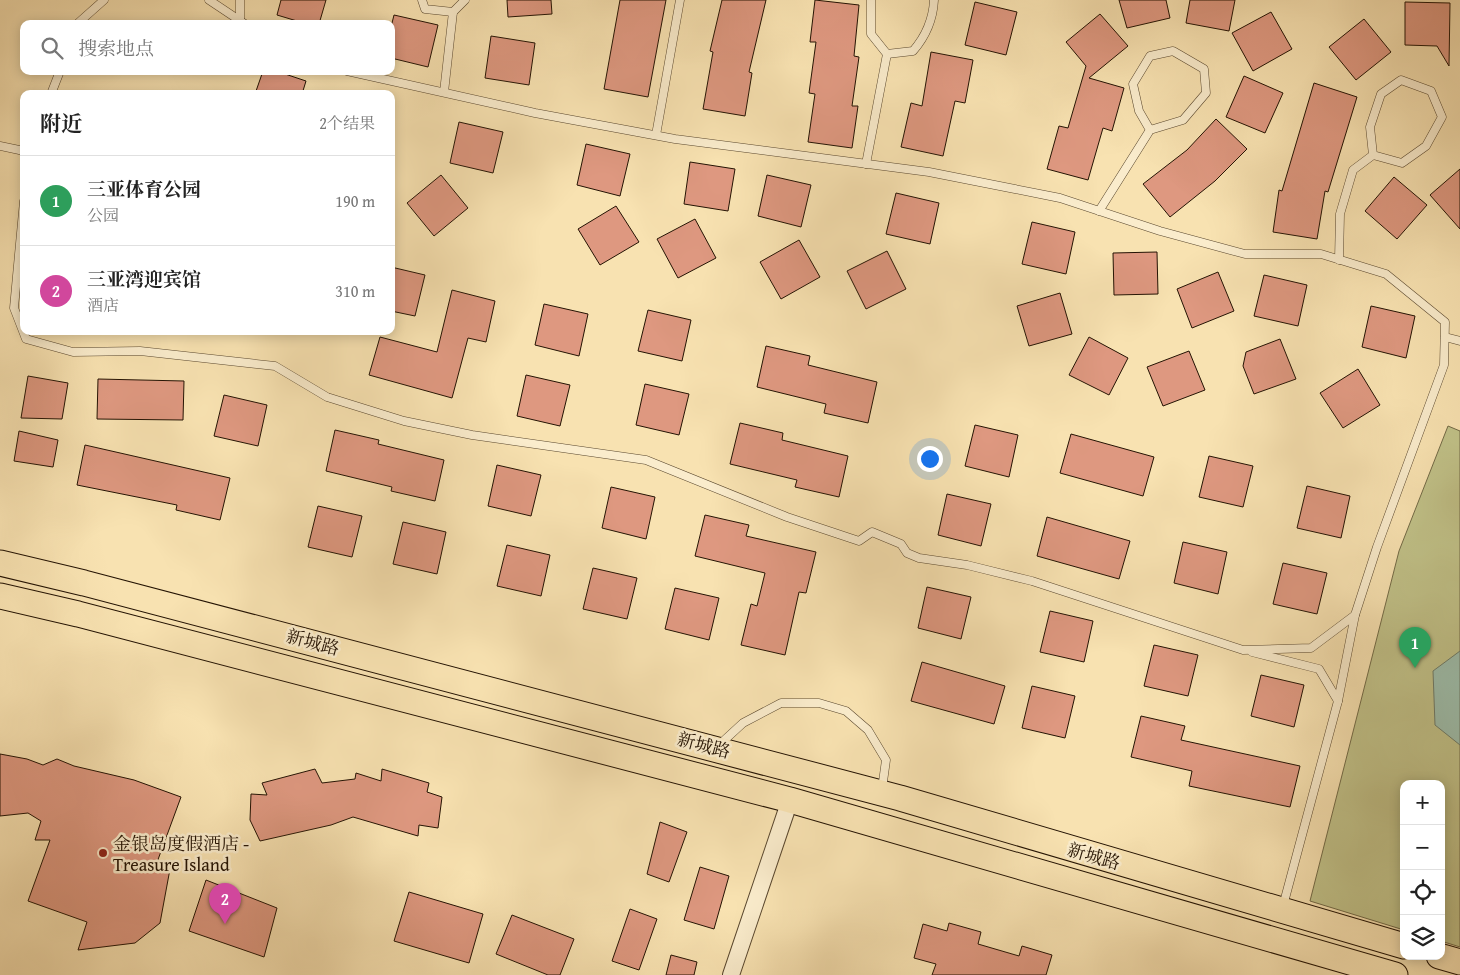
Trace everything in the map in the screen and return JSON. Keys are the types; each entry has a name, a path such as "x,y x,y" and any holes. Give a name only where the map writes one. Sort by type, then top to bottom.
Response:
{"main road":[{"name":"新城路","path":"0,563 84,583 881,793 1400,945"},
{"name":"新城路","path":"0,596 78,614 790,800 1395,975"},
{"path":"1445,958 1460,962"}],"street":[{"path":"731,975 790,800"}],"lane":[{"path":"82,20 104,0"},
{"path":"209,0 240,20"},
{"path":"240,0 243,20"},
{"path":"422,0 425,9 453,12"},
{"path":"444,92 453,12 465,0"},
{"path":"656,135 680,0"},
{"path":"866,164 887,54 871,34 871,0"},
{"path":"887,54 913,51 923,40 934,15 934,0"},
{"path":"1099,211 1150,130 1183,120 1206,93 1204,69 1173,51 1150,56 1133,84 1139,110 1150,130"},
{"path":"53,90 58,75"},
{"path":"365,75 536,113 656,135 929,172 1060,198 1160,231 1245,254 1321,254 1386,274 1445,322 1444,365 1380,538 1355,615 1338,701 1282,911"},
{"path":"1401,80 1431,91 1442,117 1426,146 1402,163 1373,155 1370,127 1381,94 1401,80"},
{"path":"0,146 20,150"},
{"path":"1339,260 1340,214 1353,170 1373,155"},
{"path":"20,244 14,308 20,324"},
{"path":"24,335 26,339 73,352 140,351 275,366 327,396 404,421 472,435 646,460 787,517 859,541 872,532 902,544 907,553 919,558 967,565 1032,581 1243,650 1319,669 1338,701"},
{"path":"1445,337 1460,341"},
{"path":"1243,650 1311,648 1355,615"},
{"path":"716,748 743,723 781,703 819,703 846,711 868,730 886,760 881,793"}],"green space":[{"path":"1448,426 1460,431 1460,947 1445,942 1445,780 1400,780 1400,929 1310,901 1399,551"}],"shaded area":[{"path":"1460,651 1460,745 1435,725 1433,671"}],"building":[{"path":"281,0 326,0 320,20 294,20 277,15"},
{"path":"507,0 551,0 552,14 508,17"},
{"path":"620,0 666,0 648,97 604,89"},
{"path":"722,0 766,0 749,72 752,73 745,116 703,109 713,52 710,51"},
{"path":"815,0 859,5 854,56 859,57 852,106 858,106 852,148 808,142 815,94 809,93 816,42 810,42"},
{"path":"1119,0 1166,0 1170,18 1127,28"},
{"path":"1190,0 1235,0 1229,31 1186,23"},
{"path":"975,2 1017,12 1006,55 965,45"},
{"path":"1405,2 1450,3 1449,66 1437,46 1405,45"},
{"path":"1271,12 1292,49 1253,71 1232,33"},
{"path":"1100,14 1128,46 1089,78 1124,88 1112,131 1103,128 1088,180 1047,169 1059,126 1068,128 1086,66 1066,42"},
{"path":"394,15 438,25 428,67 395,59 395,20 393,20"},
{"path":"1364,19 1391,52 1356,80 1329,47"},
{"path":"491,36 535,43 529,85 485,78"},
{"path":"931,52 973,60 965,103 955,101 943,156 901,147 911,103 922,106"},
{"path":"262,75 288,75 306,81 303,90 256,90"},
{"path":"1244,76 1283,93 1265,133 1226,117"},
{"path":"1314,83 1357,97 1328,192 1325,191 1317,239 1273,232 1279,190 1282,191"},
{"path":"1216,119 1247,149 1215,181 1170,217 1143,184 1187,150"},
{"path":"459,122 503,132 493,173 450,163"},
{"path":"586,144 630,154 620,196 577,185"},
{"path":"690,162 735,169 728,211 684,204"},
{"path":"1460,169 1460,229 1430,195"},
{"path":"441,175 468,208 434,236 407,203"},
{"path":"767,175 811,185 801,227 758,216"},
{"path":"1394,177 1427,205 1397,239 1365,211"},
{"path":"896,193 939,203 930,244 886,234"},
{"path":"616,206 639,242 600,265 578,229"},
{"path":"695,219 716,258 678,278 657,239"},
{"path":"1032,222 1075,232 1066,274 1022,264"},
{"path":"799,240 820,277 781,299 760,262"},
{"path":"887,251 906,289 866,309 847,271"},
{"path":"1157,252 1158,294 1114,295 1113,253"},
{"path":"395,268 425,275 415,316 395,312"},
{"path":"1218,272 1234,311 1192,328 1177,289"},
{"path":"1264,275 1307,285 1298,326 1254,316"},
{"path":"452,290 495,301 486,342 468,338 452,398 369,375 380,337 437,352"},
{"path":"1060,293 1072,334 1029,346 1017,306"},
{"path":"544,304 588,314 579,356 535,345"},
{"path":"1371,306 1415,316 1406,358 1362,347"},
{"path":"648,310 691,320 682,361 638,351"},
{"path":"1089,337 1128,358 1109,395 1069,375"},
{"path":"1280,339 1296,379 1254,394 1243,366 1246,352"},
{"path":"766,346 810,356 808,365 877,382 868,423 824,413 826,404 757,387"},
{"path":"1189,351 1205,390 1163,406 1147,367"},
{"path":"1358,369 1380,405 1343,428 1320,393"},
{"path":"526,375 570,385 560,426 517,416"},
{"path":"28,376 68,383 62,419 21,418"},
{"path":"98,379 184,381 183,420 97,419"},
{"path":"645,384 689,394 679,435 636,425"},
{"path":"224,395 267,405 258,446 214,436"},
{"path":"740,423 783,433 782,440 848,456 839,497 795,487 797,480 730,464"},
{"path":"975,425 1018,435 1009,477 965,466"},
{"path":"335,430 379,440 378,444 444,460 435,501 391,491 392,487 326,471"},
{"path":"19,431 58,440 53,467 14,461"},
{"path":"1071,434 1154,457 1143,496 1060,473"},
{"path":"85,445 230,478 220,520 176,510 177,505 77,485"},
{"path":"1209,456 1253,466 1243,507 1199,497"},
{"path":"497,465 541,475 531,516 488,506"},
{"path":"1307,486 1350,496 1341,538 1297,528"},
{"path":"611,487 655,497 646,539 602,528"},
{"path":"947,494 991,504 981,546 938,535"},
{"path":"318,506 362,516 352,557 308,547"},
{"path":"705,515 749,525 746,536 816,552 806,593 799,592 785,655 741,645 751,604 757,606 765,573 695,556"},
{"path":"1047,517 1130,541 1119,579 1037,556"},
{"path":"403,522 446,532 437,574 393,564"},
{"path":"1183,542 1227,552 1218,594 1174,583"},
{"path":"507,545 550,555 541,596 497,586"},
{"path":"1283,563 1327,573 1317,614 1273,604"},
{"path":"593,568 637,578 627,619 583,609"},
{"path":"927,587 971,597 961,639 918,628"},
{"path":"675,588 719,598 709,640 665,629"},
{"path":"1050,611 1093,621 1084,662 1040,652"},
{"path":"1154,645 1198,655 1188,696 1144,686"},
{"path":"922,662 1005,686 994,724 911,701"},
{"path":"1261,675 1304,685 1294,727 1251,716"},
{"path":"1032,686 1075,696 1065,738 1022,728"},
{"path":"1141,716 1185,726 1181,740 1300,766 1290,807 1189,786 1192,771 1131,757"},
{"name":"金银岛度假酒店 - Treasure Island","path":"0,754 27,759 43,765 57,759 74,766 134,780 181,797 156,865 170,869 160,923 135,943 78,950 87,922 28,901 50,840 35,840 41,821 28,813 0,816"},
{"path":"315,769 322,783 355,779 356,773 381,781 382,769 429,783 427,792 442,797 438,828 419,825 418,836 353,817 331,825 260,841 250,820 251,794 267,795 262,783"},
{"path":"660,822 687,832 669,882 647,874"},
{"path":"700,867 729,876 714,929 684,920"},
{"path":"206,880 277,908 264,957 189,931"},
{"path":"409,892 483,914 469,963 394,941"},
{"path":"630,909 657,919 639,970 612,961"},
{"path":"512,915 574,939 560,975 548,975 496,954"},
{"path":"949,923 981,932 978,944 1019,956 1022,946 1052,955 1046,975 932,975 936,964 914,958 923,924 947,931"},
{"path":"671,955 697,962 694,975 666,975"}],"place":[{"name":"三亚体育公园","path":"1415,668"},
{"name":"金银岛度假酒店 - Treasure Island","path":"103,853"},
{"name":"三亚湾迎宾馆","path":"225,924"}]}
